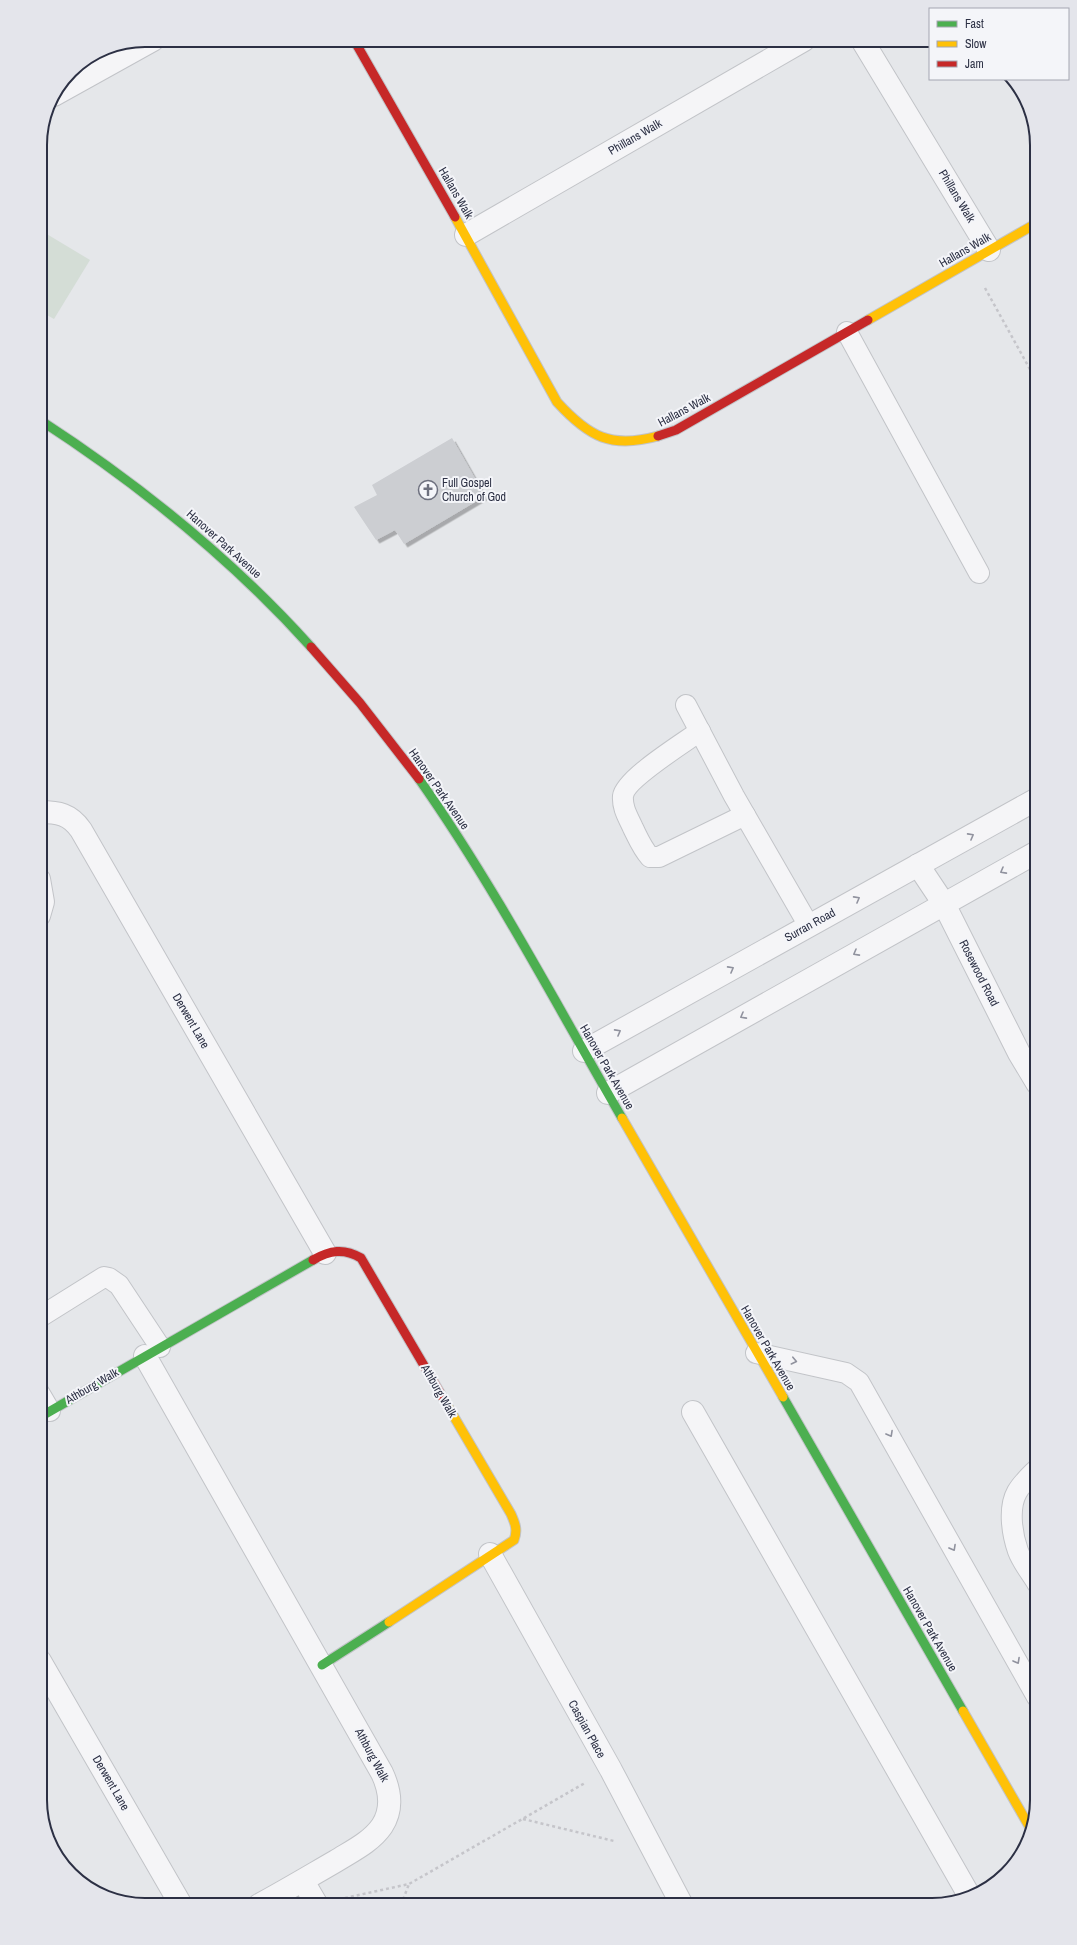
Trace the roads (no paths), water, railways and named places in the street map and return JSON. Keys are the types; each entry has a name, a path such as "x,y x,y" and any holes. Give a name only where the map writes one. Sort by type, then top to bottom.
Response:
{"street":[{"name":"Hallans Walk","path":"358,47 466,235 557,402 573,421 608,442 630,444 651,440 676,430 1030,227"},
{"name":"Phillans Walk","path":"466,235 792,47"},
{"name":"Phillans Walk","path":"866,47 989,250"},
{"path":"76,76 137,48"},
{"name":"Hanover Park Avenue","path":"47,425 130,482 217,551 286,620 340,679 396,749 448,822 479,870 584,1051 756,1353 1027,1823"},
{"name":"Surran Road","path":"584,1051 1030,803"},
{"name":"Derwent Lane","path":"47,812 55,812 65,815 78,826 325,1253"},
{"path":"608,1093 1030,856"},
{"name":"Rosewood Road","path":"918,865 944,904 1019,1053 1030,1071"},
{"name":"Athburg Walk","path":"47,1405 152,1351 325,1253 336,1250 349,1252 361,1258 366,1264 511,1514 517,1535 514,1540 490,1554 322,1665"},
{"name":"Athburg Walk","path":"152,1351 382,1773 390,1791 389,1804 384,1821 373,1836 303,1881 271,1898"},
{"path":"693,1412 967,1892"},
{"name":"Caspian Place","path":"490,1554 610,1770 678,1898"},
{"name":"Derwent Lane","path":"47,1673 177,1898"},
{"path":"303,1881 313,1898"}],"lane":[{"path":"847,332 979,573"},
{"path":"686,705 745,814 809,926"},
{"path":"700,731 647,768 628,786 623,794 623,807 644,850 650,857 659,857 745,814"},
{"path":"47,1313 104,1278 109,1278 119,1285 152,1351"},
{"path":"756,1353 846,1373 859,1382 1030,1685"},
{"path":"1030,1476 1017,1492 1012,1505 1018,1551 1030,1571"}],"place":[{"name":"Full Gospel Church of God","path":"428,490"}]}
